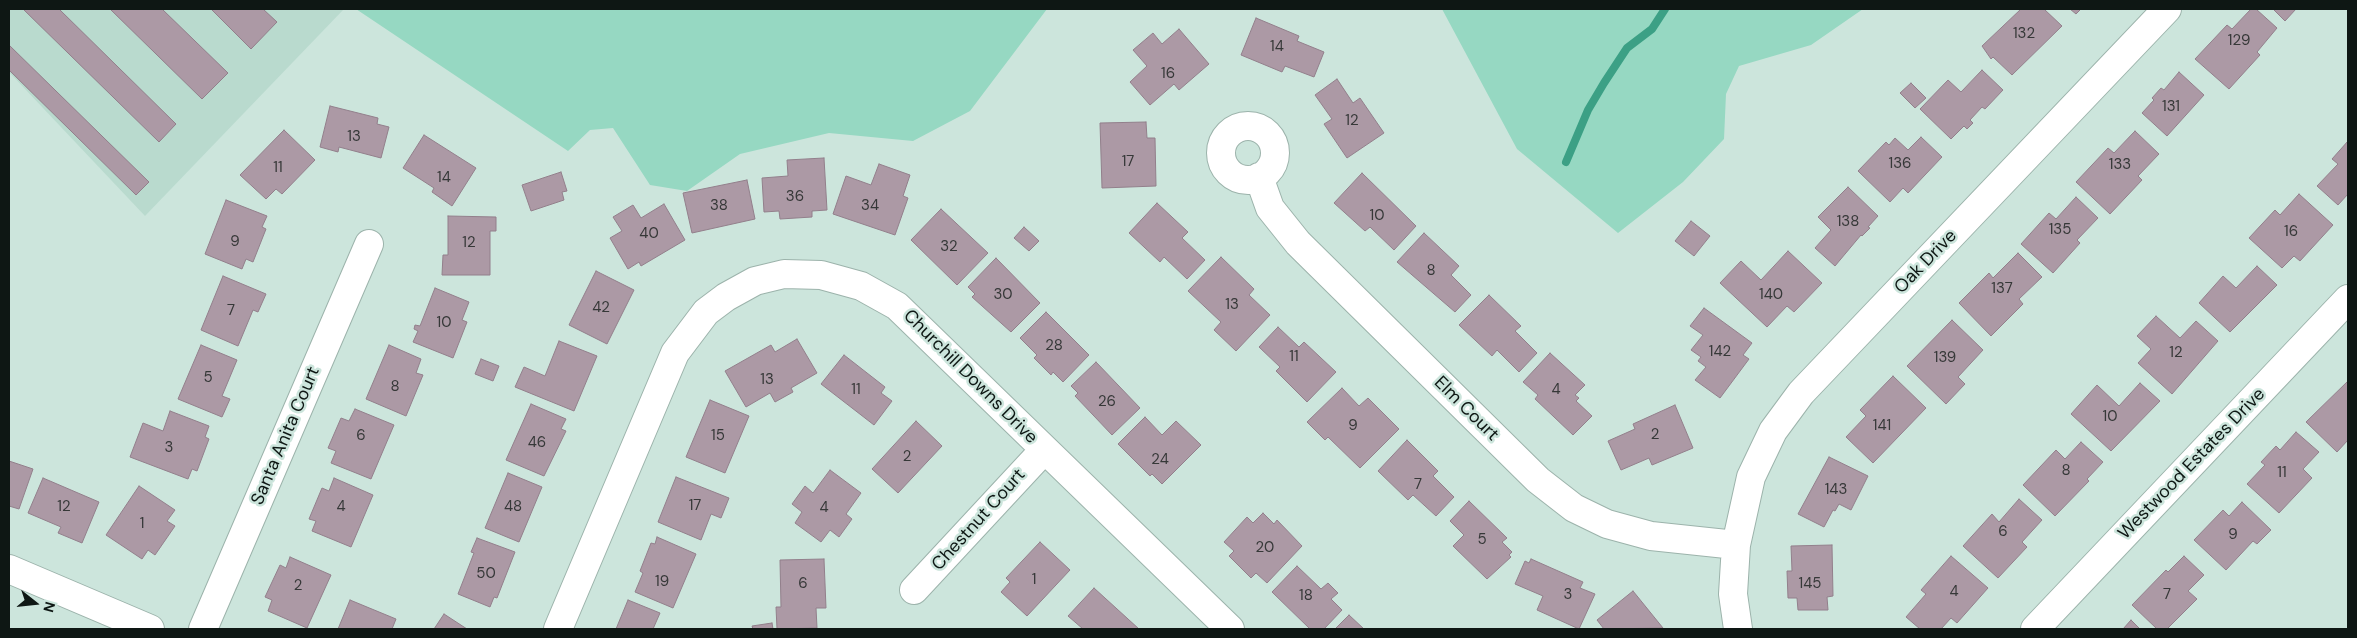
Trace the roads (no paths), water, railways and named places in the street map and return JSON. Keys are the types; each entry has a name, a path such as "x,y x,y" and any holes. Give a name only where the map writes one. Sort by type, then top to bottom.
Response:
{"street":[{"name":"Oak Drive","path":"1738,629 1732,594 1736,545 1751,477 1773,431 1801,392 2167,9"},
{"name":"Elm Court","path":"1259,177 1270,208 1298,243 1538,480 1574,508 1607,524 1651,536 1736,545"},
{"name":"Santa Anita Court","path":"203,629 369,244"},
{"name":"Churchill Downs Drive","path":"558,629 675,353 706,312 726,296 755,281 784,274 820,274 862,286 898,306 1230,629"},
{"name":"Westwood Estates Drive","path":"2035,629 2348,299"},
{"name":"Chestnut Court","path":"914,590 1044,450"},
{"path":"9,570 150,629"}],"waterway":[{"path":"1566,162 1588,110 1604,83 1627,48 1652,29 1665,9"}]}
